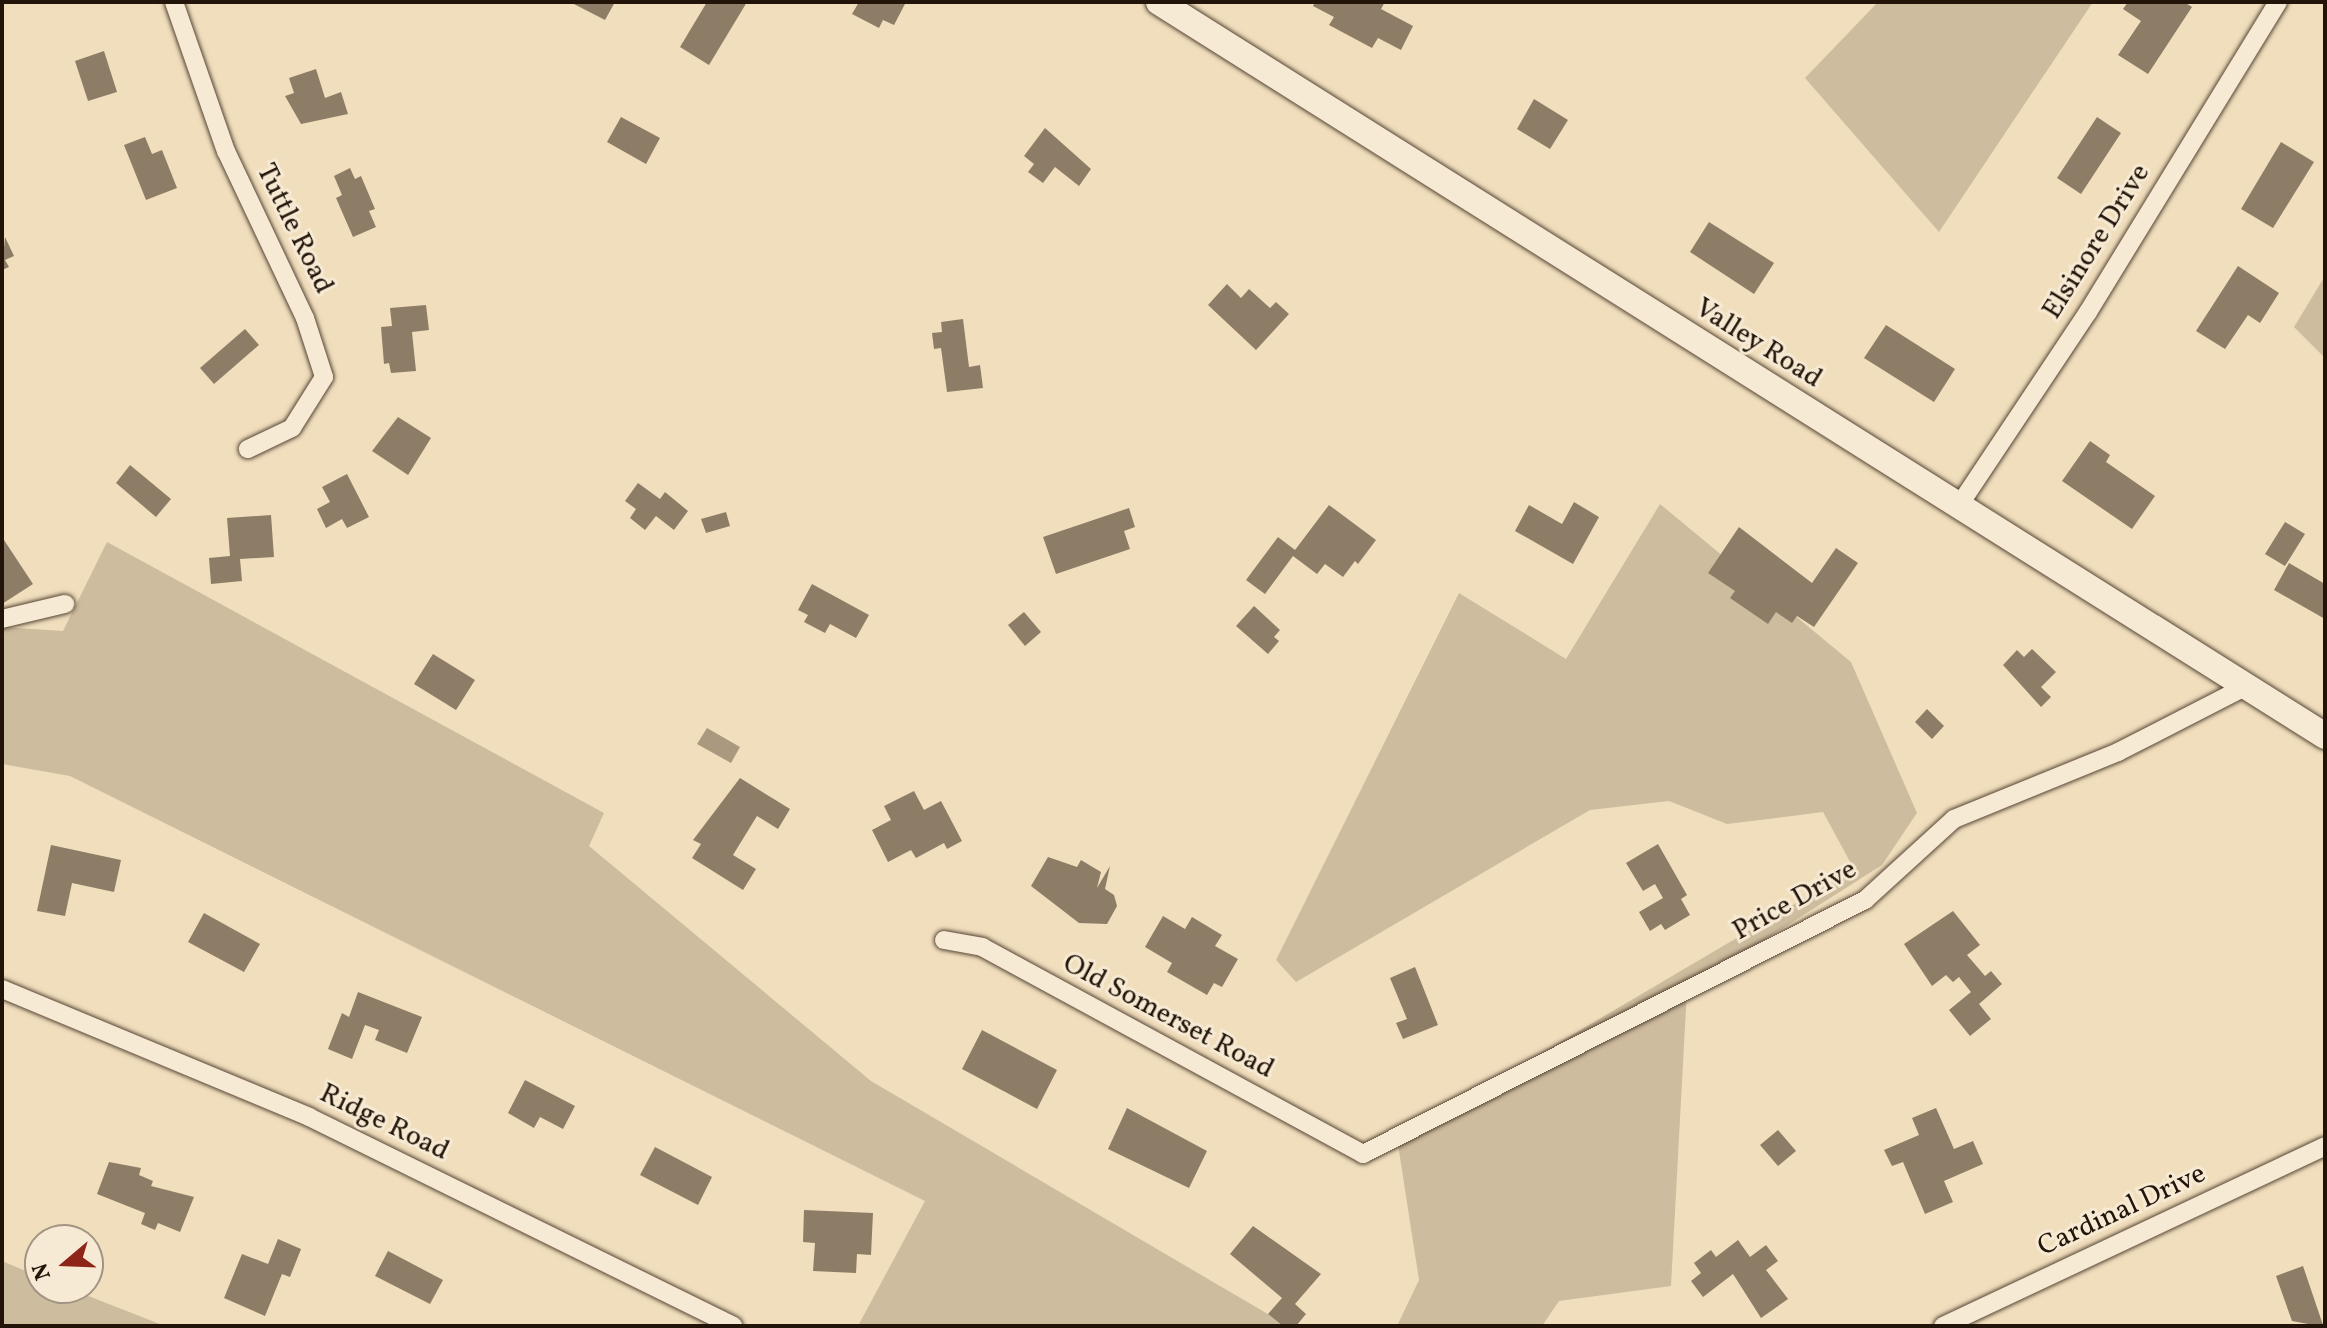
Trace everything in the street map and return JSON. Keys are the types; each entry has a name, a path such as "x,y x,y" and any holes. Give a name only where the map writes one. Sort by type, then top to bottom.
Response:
{"main road":[{"name":"Valley Road","path":"1159,2 2325,736"}],"street":[{"name":"Tuttle Road","path":"174,2 226,151 305,318 324,377 292,428 248,449"},
{"name":"Elsinore Drive","path":"1958,507 2088,312 2278,2"},
{"path":"2,619 65,604"},
{"name":"Price Drive","path":"1363,1154 1865,900 1954,819 2118,752 2245,687"},
{"name":"Old Somerset Road","path":"944,940 982,947 1363,1154"},
{"name":"Ridge Road","path":"2,989 309,1117 733,1326"},
{"name":"Cardinal Drive","path":"1943,1326 2325,1146"}],"shaded area":[{"path":"1878,2 2093,2 1939,232 1805,78"},
{"path":"2325,276 2325,358 2294,327"},
{"path":"1660,504 1851,662 1917,813 1882,865 1687,989 1671,1286 1559,1301 1542,1326 1397,1326 1419,1280 1397,1138 1854,869 1823,812 1727,824 1669,801 1590,810 1296,982 1276,960 1459,593 1566,659"},
{"path":"107,542 604,813 589,846 871,1081 1288,1326 858,1326 925,1201 70,776 2,764 2,627 63,631"},
{"path":"707,728 740,747 731,763 697,744"},
{"path":"2,1261 24,1270 24,1304 104,1302 165,1326 2,1326"}],"building":[{"path":"570,2 615,2 605,20"},
{"path":"707,2 747,2 709,65 680,47"},
{"path":"859,2 906,2 894,25 883,20 879,28 852,14"},
{"path":"1315,2 1385,2 1381,9 1413,26 1401,50 1378,38 1372,48 1329,25 1334,17 1313,6"},
{"path":"2128,2 2184,2 2192,7 2148,74 2118,55 2141,21 2123,9"},
{"path":"104,51 117,92 88,101 75,61"},
{"path":"316,69 325,98 341,92 348,114 301,124 285,96 294,93 289,78"},
{"path":"1534,99 1568,120 1550,149 1517,129"},
{"path":"621,117 660,138 646,164 607,142"},
{"path":"2097,117 2121,133 2081,194 2057,178"},
{"path":"1045,128 1091,169 1079,186 1055,167 1043,183 1028,172 1034,164 1024,156"},
{"path":"145,137 152,154 162,150 177,188 146,200 124,145"},
{"path":"2281,142 2314,162 2273,228 2241,209"},
{"path":"350,168 355,179 361,176 375,209 369,211 376,227 353,237 336,198 342,195 334,176"},
{"path":"1709,222 1774,263 1754,294 1690,252"},
{"path":"5,237 14,256 5,260 9,267 2,270"},
{"path":"2238,266 2279,293 2260,323 2248,315 2225,349 2196,331"},
{"path":"1227,284 1241,298 1249,289 1270,308 1276,302 1289,314 1256,350 1208,305"},
{"path":"426,305 429,330 412,332 416,371 391,373 389,363 384,364 381,327 392,326 390,308"},
{"path":"963,319 969,367 980,365 983,388 947,392 941,348 934,349 932,333 942,332 941,322"},
{"path":"1886,325 1955,369 1934,402 1864,358"},
{"path":"245,329 259,345 214,384 200,368"},
{"path":"398,417 431,438 408,475 372,451"},
{"path":"2090,441 2110,455 2106,462 2155,496 2132,529 2062,481"},
{"path":"130,465 171,499 156,517 116,483"},
{"path":"347,474 369,517 347,528 342,519 326,528 317,509 330,502 322,487"},
{"path":"638,483 660,499 665,492 688,511 674,530 656,516 645,530 630,518 636,509 625,501"},
{"path":"1574,502 1599,517 1573,564 1515,531 1529,505 1562,524"},
{"path":"1329,505 1376,540 1358,564 1355,561 1343,577 1325,564 1317,574 1293,556 1265,594 1246,580 1278,537 1295,550"},
{"path":"1129,508 1135,527 1124,531 1130,549 1056,574 1043,537"},
{"path":"726,512 730,526 706,533 701,519"},
{"path":"271,515 274,557 240,559 242,581 211,584 209,558 230,556 227,518"},
{"path":"2285,522 2305,534 2285,566 2265,554"},
{"path":"1739,527 1812,583 1836,548 1858,563 1814,627 1797,616 1792,623 1776,612 1768,624 1730,598 1735,591 1708,573"},
{"path":"2,537 33,584 2,604"},
{"path":"2289,563 2325,584 2325,619 2274,590"},
{"path":"812,584 869,615 856,638 830,624 825,633 804,622 808,615 798,610"},
{"path":"1254,606 1280,630 1274,637 1279,641 1268,654 1236,626"},
{"path":"1024,612 1041,632 1025,646 1008,625"},
{"path":"2032,649 2056,672 2041,687 2051,697 2041,707 2003,665 2017,650 2024,657"},
{"path":"433,654 475,680 456,710 414,684"},
{"path":"1927,709 1944,726 1932,739 1915,722"},
{"path":"740,778 790,809 778,829 757,816 733,855 756,869 743,890 692,858 701,844 693,840"},
{"path":"914,791 924,810 941,801 962,841 947,849 944,843 916,858 911,850 888,862 872,830 891,820 884,806"},
{"path":"1658,844 1687,895 1681,899 1690,915 1665,930 1661,924 1650,931 1639,912 1663,898 1655,884 1643,891 1626,863"},
{"path":"51,845 121,860 114,892 72,883 65,916 37,911"},
{"path":"1048,857 1077,867 1081,860 1101,872 1097,888 1110,866 1105,889 1114,895 1117,906 1107,924 1079,923 1031,886"},
{"path":"1953,911 1980,945 1967,955 1985,976 1991,971 2002,984 1979,1004 1991,1019 1970,1036 1949,1010 1971,992 1959,977 1953,982 1946,975 1932,986 1904,944"},
{"path":"204,913 260,944 244,972 188,942"},
{"path":"1163,916 1185,929 1192,917 1222,935 1215,946 1238,959 1222,987 1214,983 1207,995 1167,972 1172,963 1145,947"},
{"path":"1415,967 1438,1025 1403,1039 1396,1023 1407,1019 1390,978"},
{"path":"358,992 422,1017 407,1053 375,1040 379,1030 365,1025 352,1059 328,1049 342,1013 349,1017"},
{"path":"982,1030 1057,1070 1037,1109 962,1069"},
{"path":"525,1080 575,1106 563,1129 540,1117 534,1128 508,1113"},
{"path":"1127,1108 1207,1151 1189,1188 1108,1149"},
{"path":"1936,1108 1954,1149 1973,1141 1983,1164 1944,1181 1953,1202 1925,1214 1903,1162 1892,1166 1884,1150 1919,1135 1912,1118"},
{"path":"1778,1130 1796,1151 1778,1166 1760,1145"},
{"path":"655,1147 712,1177 698,1205 640,1175"},
{"path":"109,1162 141,1168 139,1175 153,1181 151,1186 194,1197 180,1232 158,1223 155,1230 141,1224 145,1213 97,1194"},
{"path":"804,1210 873,1213 871,1255 857,1254 856,1273 813,1271 815,1243 803,1242"},
{"path":"1253,1226 1321,1274 1295,1304 1306,1314 1296,1326 1283,1326 1268,1314 1282,1298 1230,1254"},
{"path":"278,1239 301,1249 290,1277 282,1274 265,1316 224,1298 242,1254 268,1264"},
{"path":"1738,1240 1750,1257 1766,1245 1778,1261 1766,1270 1788,1299 1761,1318 1733,1274 1703,1297 1691,1281 1701,1273 1694,1263 1711,1250 1716,1257"},
{"path":"388,1251 443,1280 430,1304 375,1276"},
{"path":"2303,1266 2323,1325 2292,1321 2276,1276"}]}
